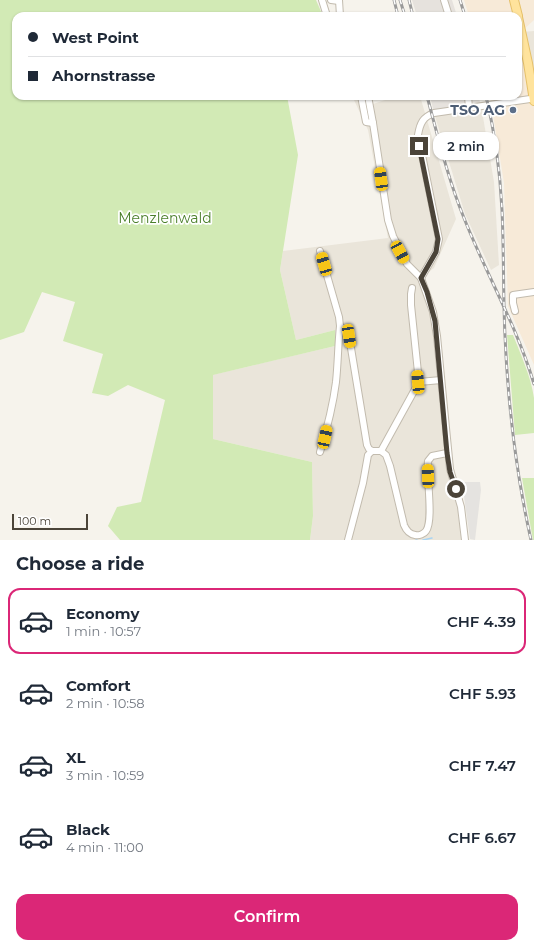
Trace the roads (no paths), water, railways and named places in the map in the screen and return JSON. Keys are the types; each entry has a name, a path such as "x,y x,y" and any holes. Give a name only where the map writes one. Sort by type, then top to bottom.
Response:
{"main road":[{"path":"514,0 517,12"},
{"path":"522,35 534,101"}],"street":[{"path":"322,0 327,12"},
{"path":"331,0 339,1 340,12"},
{"path":"444,0 448,12"},
{"path":"421,278 436,252 438,239 419,146 419,128 423,119 427,115 434,113 530,99 534,97"},
{"path":"362,100 366,122 373,123"},
{"path":"369,100 385,207 391,228 400,252 407,264 421,278 427,292 435,321 447,453 450,472 460,507 465,540"},
{"path":"468,100 469,108"},
{"path":"320,251 339,317 340,326 339,353 333,399 320,452"},
{"path":"381,451 418,382 411,305 412,288"},
{"path":"515,311 513,295 534,292"},
{"path":"340,326 349,336 367,445 372,451 381,451 386,455 404,525 410,534 422,534 426,531 429,521 428,461 432,456 447,453"},
{"path":"418,382 441,380"},
{"path":"348,540 363,483 368,455 372,451"}],"waterway":[{"path":"423,540 432,538"}],"railway":[{"path":"394,0 397,12"},
{"path":"400,0 404,12"},
{"path":"409,0 412,12"},
{"path":"460,0 464,12"},
{"path":"428,100 458,203 519,341 534,384"},
{"path":"487,100 494,138 501,195 508,388 517,464 531,540"}],"place":[{"name":"TSO AG","path":"513,110"}],"park label":[{"name":"Menzlenwald","path":"165,218"}]}
